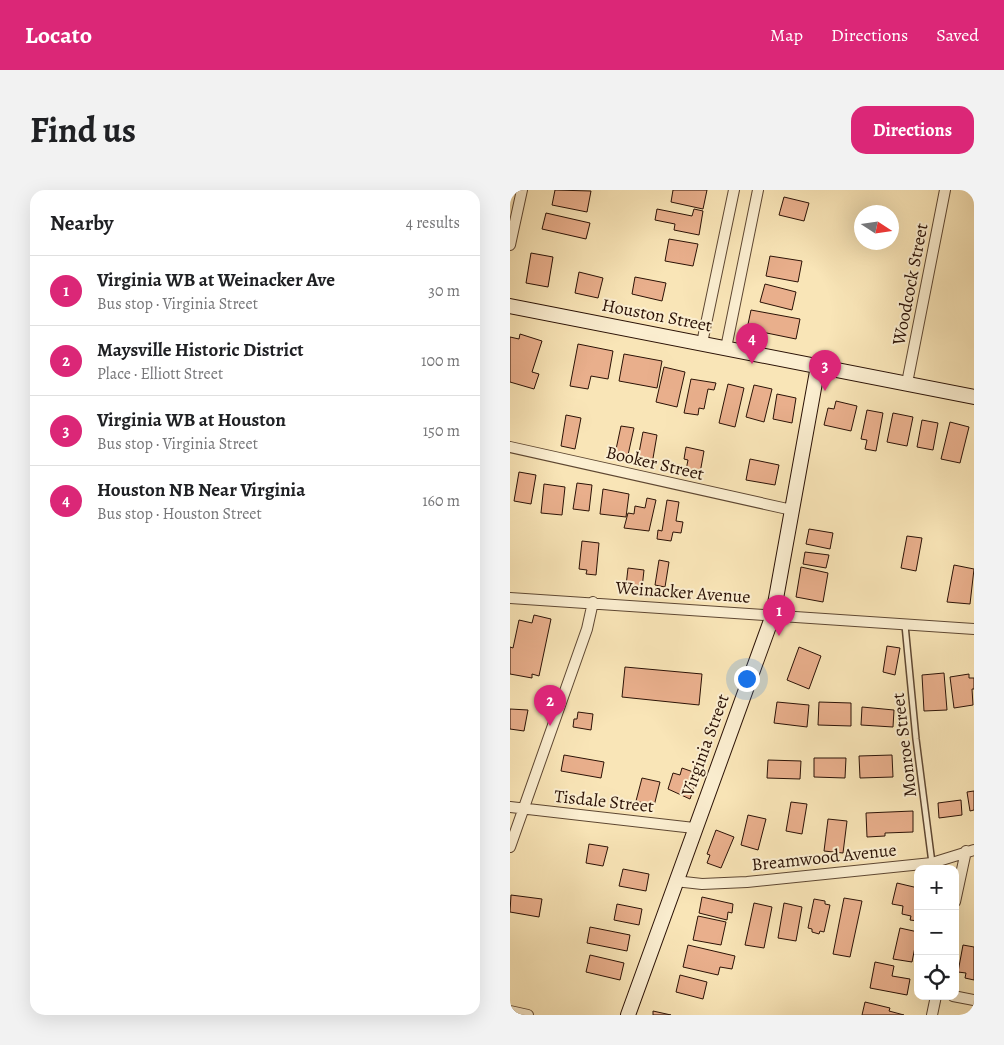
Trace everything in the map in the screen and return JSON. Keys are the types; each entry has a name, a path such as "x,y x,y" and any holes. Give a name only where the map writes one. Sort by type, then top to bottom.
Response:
{"street":[{"path":"510,245 522,190"},
{"path":"702,343 734,190"},
{"path":"726,348 758,190"},
{"name":"Woodcock Street","path":"907,384 945,190"},
{"name":"Houston Street","path":"510,306 974,397"},
{"name":"Virginia Street","path":"628,1015 694,828 773,615 818,366"},
{"name":"Booker Street","path":"510,447 792,510"},
{"name":"Weinacker Avenue","path":"510,598 593,602 974,629"},
{"path":"510,847 587,629 593,602"},
{"name":"Tisdale Street","path":"510,807 694,828"},
{"path":"959,888 970,850"},
{"name":"Breamwood Avenue","path":"675,881 702,884 747,882 932,863 970,850"},
{"path":"959,997 974,1000"},
{"path":"932,1015 935,1000"},
{"path":"513,1013 528,1015"}],"lane":[{"name":"Monroe Street","path":"905,624 916,740 932,863"}],"building":[{"path":"555,190 591,191 587,212 552,205"},
{"path":"673,190 707,190 703,209 671,202"},
{"path":"784,197 809,203 804,221 779,215"},
{"path":"657,209 692,216 694,209 703,211 699,235 674,230 675,224 655,220"},
{"path":"546,213 590,223 586,239 542,229"},
{"path":"669,239 698,244 693,266 665,261"},
{"path":"531,253 553,257 548,287 526,283"},
{"path":"770,256 802,261 798,282 766,276"},
{"path":"579,272 603,278 598,298 575,293"},
{"path":"635,277 666,283 662,301 632,294"},
{"path":"765,284 796,292 792,310 760,302"},
{"path":"751,310 800,319 796,339 747,329"},
{"path":"520,334 542,341 532,372 539,374 534,389 510,382 510,337 519,339"},
{"path":"578,344 613,351 608,379 591,376 588,389 570,386"},
{"path":"624,354 662,361 657,388 619,381"},
{"path":"664,367 685,372 677,407 656,402"},
{"path":"691,379 716,383 714,390 708,389 704,409 699,408 698,415 684,413"},
{"path":"728,384 744,388 735,427 719,423"},
{"path":"754,385 772,389 764,422 746,417"},
{"path":"777,394 796,398 792,423 773,419"},
{"path":"836,401 857,406 851,431 824,425 828,408 834,409"},
{"path":"867,410 883,413 876,451 865,449 867,440 861,439"},
{"path":"893,413 913,417 907,446 887,442"},
{"path":"566,415 581,418 575,449 561,446"},
{"path":"922,420 938,423 933,450 917,447"},
{"path":"950,422 969,427 960,463 941,459"},
{"path":"621,426 634,428 628,455 615,454"},
{"path":"643,432 657,435 652,464 642,462 643,459 638,458"},
{"path":"686,447 704,451 700,473 686,470 688,460 684,459"},
{"path":"750,459 779,465 775,485 746,480"},
{"path":"519,472 536,475 531,504 514,501"},
{"path":"577,483 592,485 589,511 573,509"},
{"path":"544,484 565,487 562,515 541,513"},
{"path":"603,489 629,494 626,517 600,514"},
{"path":"647,498 656,500 649,531 624,528 628,513 634,514 635,506 645,508"},
{"path":"667,500 679,502 676,521 683,522 681,533 673,532 671,541 657,539 658,530 662,531"},
{"path":"809,529 833,533 830,549 806,544"},
{"path":"907,536 922,538 916,571 901,568"},
{"path":"582,541 599,543 596,575 586,574 587,570 579,569"},
{"path":"805,552 829,555 826,568 803,564"},
{"path":"659,560 669,562 665,587 655,585"},
{"path":"954,565 974,569 970,604 947,602"},
{"path":"801,567 828,573 823,602 796,597"},
{"path":"628,568 644,570 642,588 626,586"},
{"path":"534,615 551,619 539,676 532,674 532,678 510,674 510,647 513,648 519,620 532,623"},
{"path":"887,646 900,648 895,675 883,672"},
{"path":"799,647 821,656 809,689 787,680"},
{"path":"625,667 702,674 699,705 622,697"},
{"path":"944,673 947,710 924,711 922,675"},
{"path":"969,674 969,678 974,678 974,689 972,689 973,705 954,708 950,677"},
{"path":"777,702 809,705 807,727 774,723"},
{"path":"819,702 851,703 851,726 818,725"},
{"path":"862,707 894,710 893,727 861,725"},
{"path":"510,709 528,710 524,731 510,729"},
{"path":"578,712 593,714 591,730 573,727 574,719 577,719"},
{"path":"564,755 604,762 601,778 561,771"},
{"path":"892,755 893,777 860,778 859,756"},
{"path":"814,758 846,758 845,778 814,777"},
{"path":"768,760 801,761 800,779 767,778"},
{"path":"682,768 699,774 690,799 668,789 673,773 680,775"},
{"path":"642,778 660,782 654,806 636,801"},
{"path":"974,791 974,810 970,811 967,792"},
{"path":"961,800 962,815 939,818 938,803"},
{"path":"791,802 807,804 802,834 786,831"},
{"path":"913,811 913,832 885,833 885,836 867,837 866,813"},
{"path":"748,815 766,819 758,850 741,845"},
{"path":"828,819 847,821 843,853 824,851"},
{"path":"716,830 734,837 721,868 707,863 710,855 707,854"},
{"path":"589,844 608,847 603,866 586,863"},
{"path":"623,869 649,874 646,891 619,886"},
{"path":"897,883 914,887 914,920 910,920 911,916 902,914 903,906 892,904"},
{"path":"511,895 542,899 539,917 510,912"},
{"path":"702,897 733,904 732,913 728,912 727,920 699,913"},
{"path":"844,898 862,901 850,957 833,954"},
{"path":"814,899 825,901 825,904 830,905 824,932 820,931 819,934 812,932 812,929 808,928"},
{"path":"754,903 772,907 764,948 745,945"},
{"path":"784,903 802,907 796,941 778,938"},
{"path":"617,904 642,909 639,925 614,920"},
{"path":"698,916 726,922 721,945 693,940"},
{"path":"590,927 630,935 627,951 587,943"},
{"path":"900,928 914,931 912,962 893,959"},
{"path":"688,945 735,956 732,969 720,967 718,975 683,967"},
{"path":"963,945 974,947 974,980 965,978 966,973 959,972"},
{"path":"590,955 624,963 620,980 586,972"},
{"path":"875,962 894,966 892,976 910,979 907,995 870,988"},
{"path":"680,975 707,982 703,999 676,992"},
{"path":"865,1002 890,1008 889,1011 904,1015 862,1015"},
{"path":"653,1011 671,1015 653,1015"}],"place":[{"name":"Houston NB Near Virginia","path":"752,364"},
{"name":"Virginia WB at Houston","path":"825,391"},
{"name":"Virginia WB at Weinacker Ave","path":"779,636"},
{"name":"Maysville Historic District","path":"550,726"}]}
